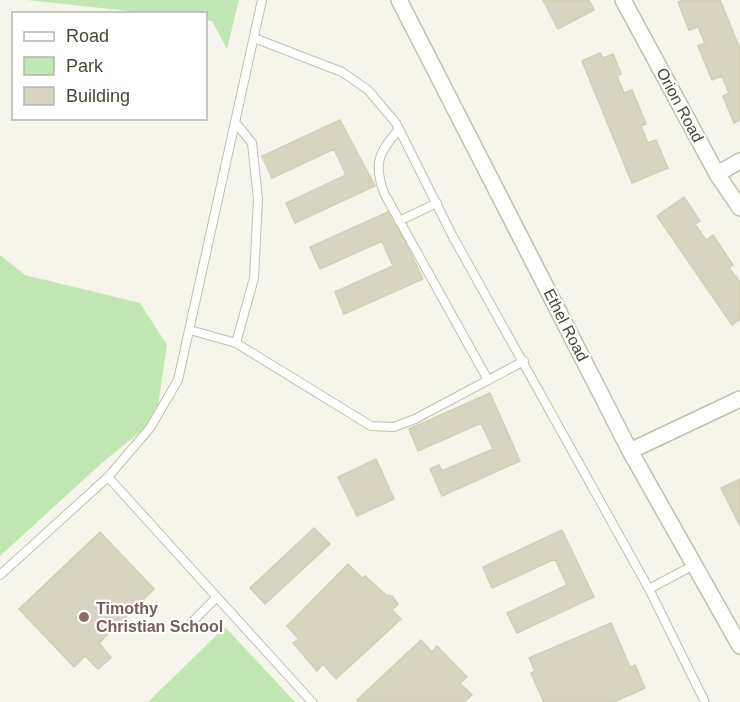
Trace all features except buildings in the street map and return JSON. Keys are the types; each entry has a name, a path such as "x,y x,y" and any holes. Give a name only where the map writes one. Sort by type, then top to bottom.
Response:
{"street":[{"name":"Ethel Road","path":"399,0 630,451 740,646"},
{"name":"Orion Road","path":"623,0 717,174 740,208"},
{"path":"717,174 740,161"},
{"path":"630,451 740,399"}],"lane":[{"path":"0,575 108,477 150,428 178,380 262,0"},
{"path":"254,38 342,72 368,90 399,129 452,235 650,589 705,702"},
{"path":"235,122 252,142 258,199 254,278 236,343"},
{"path":"399,129 382,150 378,164 378,177 399,221 488,380"},
{"path":"399,221 437,203"},
{"path":"190,330 236,343 370,426 380,427 394,427 415,419 524,361"},
{"path":"108,477 312,702"},
{"path":"650,589 694,565"},
{"path":"191,622 217,597"}],"green space":[{"path":"27,0 239,0 227,49 212,21 207,20 207,12 138,12"},
{"path":"0,255 25,275 140,303 167,345 156,419 103,462 0,556"},
{"path":"225,627 295,702 148,702"}],"place":[{"name":"Timothy Christian School","path":"84,617"}]}
